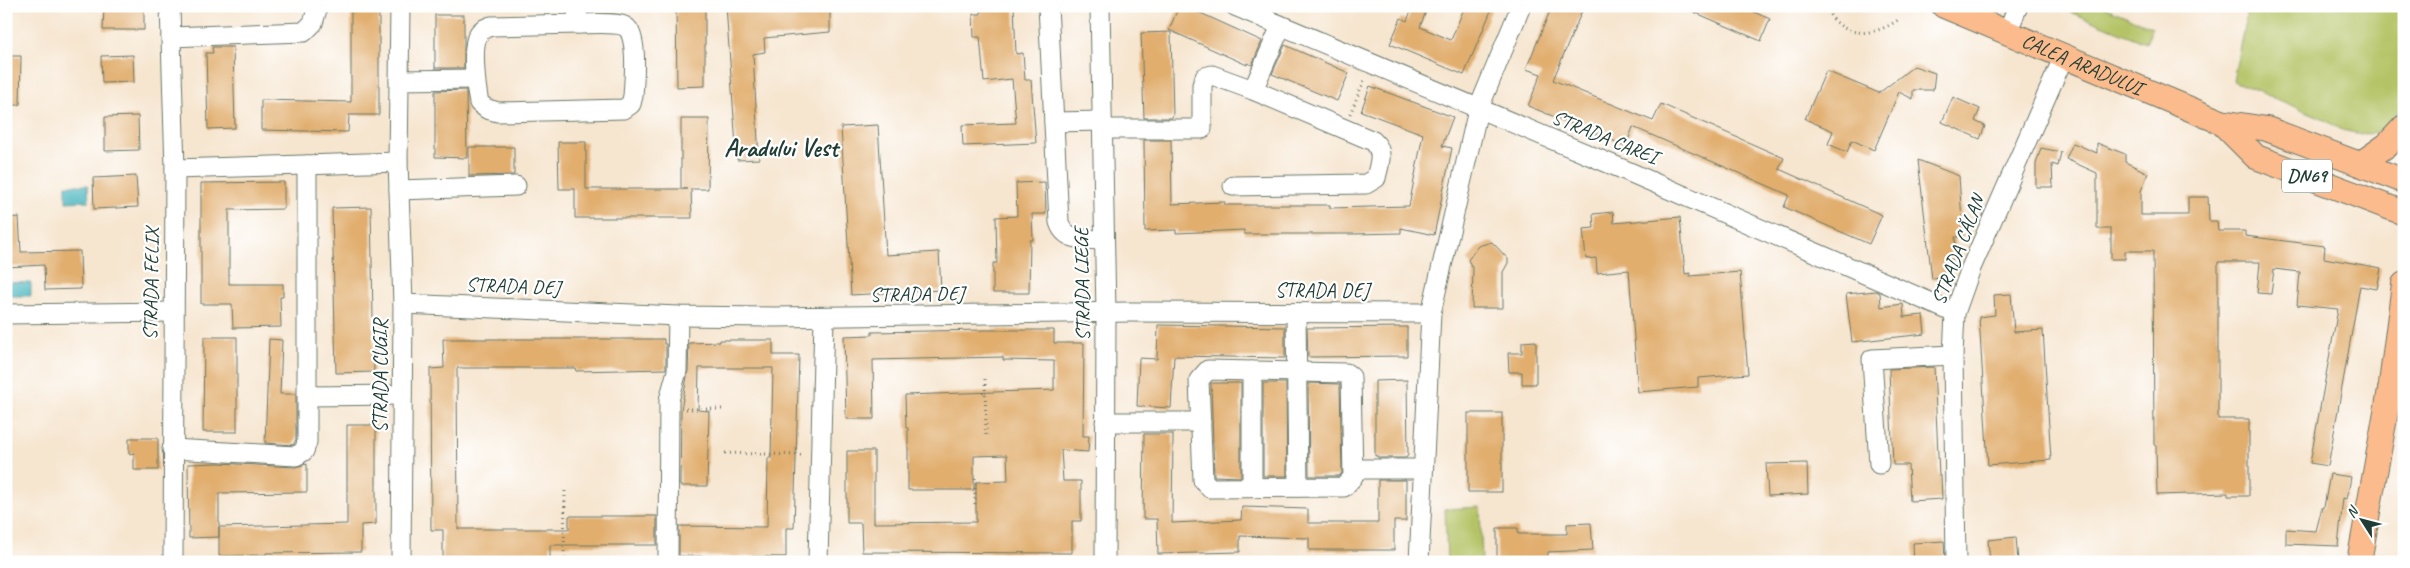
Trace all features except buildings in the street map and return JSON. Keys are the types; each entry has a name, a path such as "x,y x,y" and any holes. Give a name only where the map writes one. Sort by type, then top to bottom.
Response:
{"main road":[{"name":"CALEA ARADULUI","path":"1944,6 2221,122 2267,129 2404,182"},
{"name":"CALEA ARADULUI","path":"2221,122 2256,157 2404,213"},
{"path":"2360,164 2387,145 2404,127"},
{"path":"2360,562 2397,385 2404,284"}],"street":[{"name":"STRADA FELIX","path":"170,6 174,169 173,562"},
{"path":"171,37 304,32 313,22 318,6"},
{"name":"STRADA CUGIR","path":"400,6 398,162 403,304 401,562"},
{"path":"1048,6 1059,222 1062,231 1078,239 1104,240"},
{"name":"STRADA LIEGE","path":"1100,6 1106,313 1104,562"},
{"name":"STRADA CAREI","path":"1235,6 1629,172 1955,313"},
{"path":"1419,562 1431,313 1478,110 1521,6"},
{"path":"2007,33 2018,6"},
{"path":"577,15 624,25 631,30 634,40 634,96 631,104 624,108 498,112 479,103 475,80 477,36 482,29 491,26 577,15"},
{"path":"1253,90 1281,26"},
{"name":"STRADA CĂLAN","path":"1956,562 1953,355 1955,313 1971,268 2064,56"},
{"path":"1054,122 1202,129 1202,85 1205,77 1212,75 1253,90 1373,141 1379,147 1380,163 1376,178 1371,183 1233,186"},
{"path":"399,80 475,80"},
{"path":"174,169 398,162"},
{"path":"172,449 296,456 304,451 307,442 308,396 307,165"},
{"path":"399,190 516,186"},
{"name":"STRADA DEJ","path":"403,304 678,316 824,317 1106,313 1431,313"},
{"path":"6,314 173,312"},
{"path":"1296,313 1298,487"},
{"path":"668,562 669,408 676,371 678,316"},
{"path":"818,562 824,317"},
{"path":"1879,464 1872,359 1953,355"},
{"path":"1208,370 1252,371 1346,373 1351,377 1353,477 1344,487 1210,488 1206,486 1203,480 1199,380 1203,373 1208,370"},
{"path":"1252,371 1252,487"},
{"path":"308,396 402,395"},
{"path":"1106,422 1200,422"},
{"path":"1353,470 1423,469"}],"path":[{"path":"1825,6 1829,14 1840,26 1856,33 1872,33 1888,27 1898,20"},
{"path":"1344,129 1371,64"},
{"path":"985,379 986,436"},
{"path":"669,408 726,409"},
{"path":"725,453 821,456"},
{"path":"975,475 975,504"},
{"path":"564,562 565,491"}],"green space":[{"path":"2055,6 2101,6 2153,27 2146,43"},
{"path":"2248,6 2404,6 2404,104 2383,129 2365,135 2342,130 2320,117 2233,81"},
{"path":"1480,507 1482,561 1447,562 1445,509"}],"water":[{"path":"66,185 88,185 89,201 66,202"},
{"path":"6,282 31,283 31,296 6,296"}],"district":[{"name":"Aradului Vest","path":"781,148"}]}
